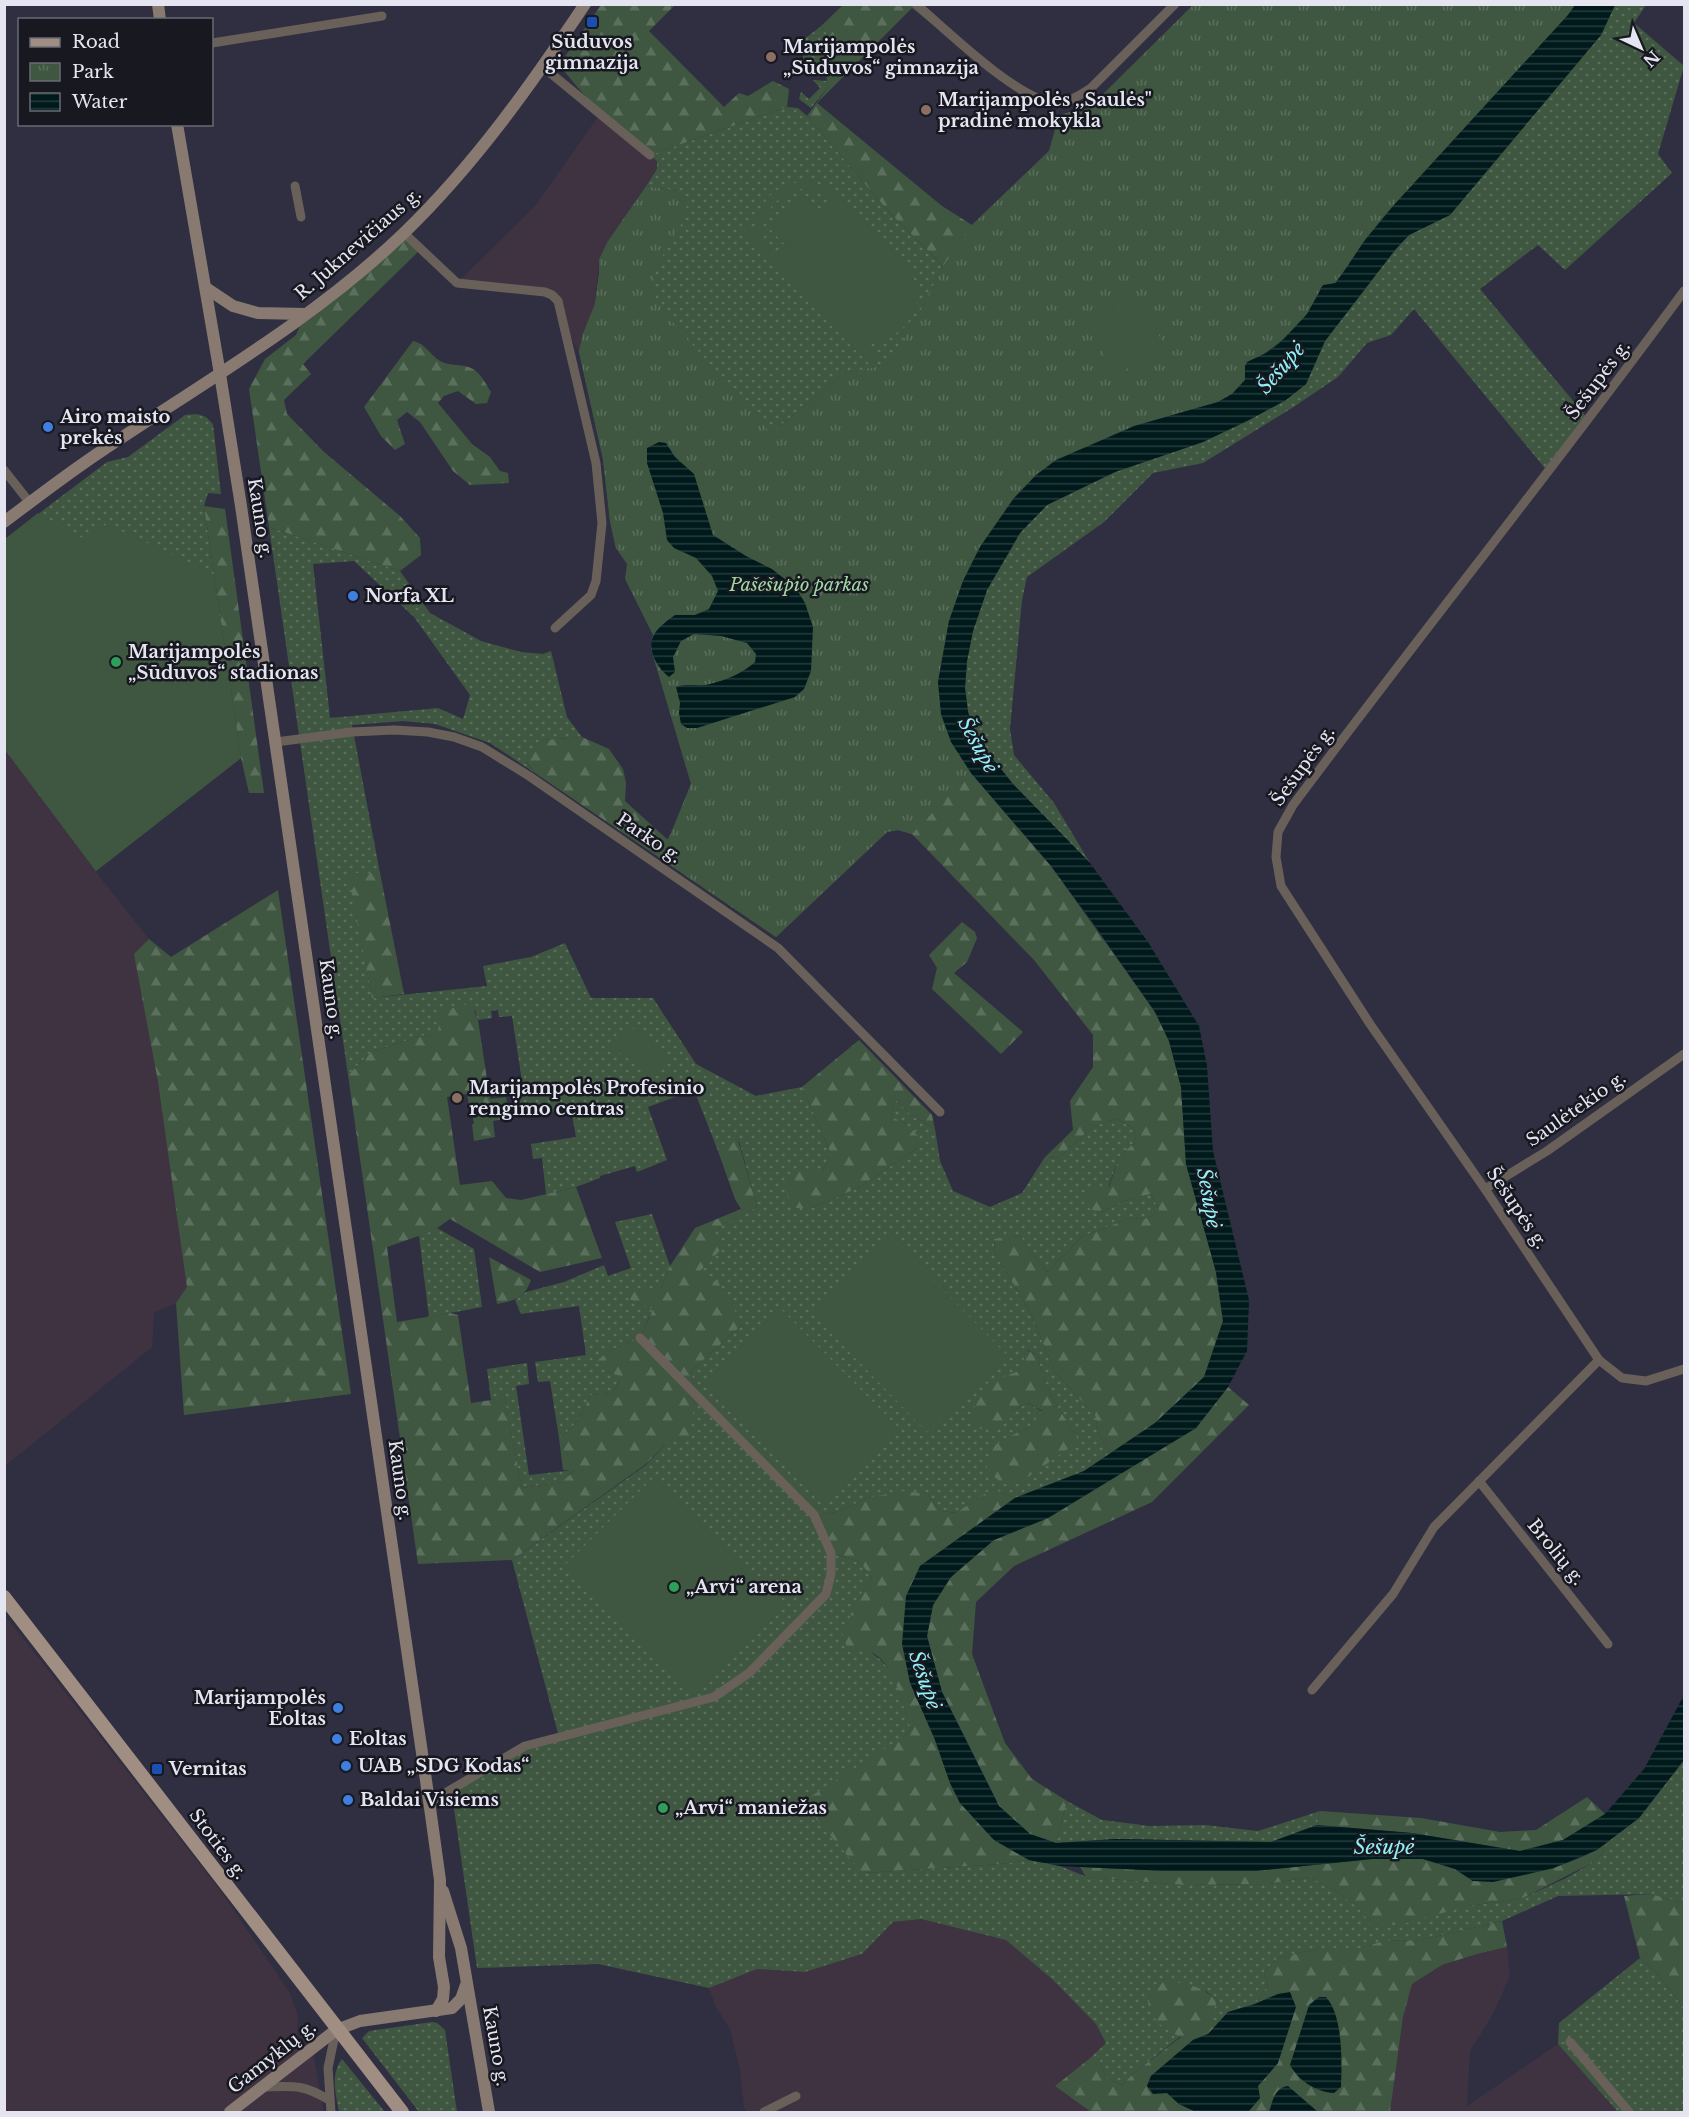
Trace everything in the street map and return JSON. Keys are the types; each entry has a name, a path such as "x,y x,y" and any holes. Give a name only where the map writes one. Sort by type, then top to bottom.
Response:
{"main road":[{"name":"R. Juknevičiaus g.","path":"4,522 99,453 220,374 305,314 346,283 404,233 471,162 543,67 585,4"},
{"name":"Kauno g.","path":"177,126 220,374 276,742 430,1802 440,1880 439,1957 444,1987 443,2000 436,2011"},
{"path":"206,288 233,306 258,313 305,314"},
{"name":"Stoties g.","path":"4,1597 202,1851 336,2030 402,2112"},
{"name":"Kauno g.","path":"440,1880 461,1948 489,2112"},
{"name":"Kauno g.","path":"336,2030 360,2021 452,2008 461,1998 466,1985"},
{"name":"Gamyklų g.","path":"230,2112 336,2030"}],"street":[{"path":"916,4 1004,80 1042,101 1054,103 1064,102 1091,88 1175,4"},
{"path":"213,43 382,16"},
{"path":"543,67 650,155"},
{"path":"295,186 301,217"},
{"path":"404,233 457,283 545,292 558,301 596,463 602,523 596,581 591,596 555,627"},
{"name":"Šešupės g.","path":"1684,291 1589,420 1293,805 1278,832 1276,857 1281,886 1370,1024 1485,1189 1599,1360 1622,1378 1646,1382 1684,1369"},
{"path":"4,470 30,503"},
{"name":"Parko g.","path":"276,742 352,732 394,730 439,734 482,747 536,781 778,948 940,1112"},
{"name":"Saulėtekio g.","path":"1485,1189 1547,1151 1684,1054"},
{"path":"430,1802 525,1746 714,1697 749,1673 826,1594 831,1574 831,1553 814,1515 640,1338"},
{"path":"1312,1690 1394,1593 1434,1527 1599,1360"},
{"name":"Brolių g.","path":"1479,1481 1608,1644"},
{"path":"331,2112 328,2068 336,2030"},
{"path":"1570,2042 1629,2112"},
{"path":"262,2087 294,2086 311,2090 329,2100"},
{"path":"764,2112 796,2096"}],"shaded area":[{"path":"600,114 657,161 657,169 608,241 599,260 595,304 583,334 579,352 552,295 457,283 535,206"},
{"path":"5,750 149,939 135,954 158,1082 188,1288 176,1303 154,1313 152,1347 5,1466"},
{"path":"4,1614 220,1890 290,1993 298,2016 297,2035 314,2058 324,2112 5,2112"},
{"path":"921,1919 1006,1940 1053,1980 1096,2024 1106,2043 1055,2086 1091,2112 747,2112 744,2107 740,2070 730,2029 716,2007 709,1988 757,1969 805,1972 862,1954 893,1922"},
{"path":"1507,1947 1510,1976 1493,2014 1470,2051 1467,2106 1558,2044 1618,2112 1390,2112 1403,2017 1412,1984 1442,1965"}],"green space":[{"path":"601,5 675,5 649,31 724,107 739,93 748,96 773,81 789,89 787,107 650,155 600,114 559,65"},
{"name":"Pašešupio parkas","path":"843,5 916,5 943,33 912,8 817,103 942,206 972,225 1049,151 1575,5 1386,214 1342,274 1336,280 1321,287 1317,299 1246,373 1014,498 908,399 941,714 951,742 971,773 1051,866 1155,1012 1169,1041 1181,1087 1186,1164 1216,1272 1223,1321 1204,1377 1155,1423 1111,1453 1099,1436 1095,1415 1055,1372 1031,1314 995,1253 994,1239 1020,1236 1047,1272 1083,1236 1128,1219 1149,1218 1159,1210 1151,1194 1124,1201 1099,1213 1083,1205 1090,1189 1109,1187 1119,1157 1135,1142 1136,1133 1130,1126 1116,1119 1094,1126 1058,1158 1045,1157 1073,1130 1070,1101 1093,1067 1093,1035 1034,960 912,834 898,830 887,832 776,937 535,773 526,761 528,753 544,740 582,737 609,749 623,769 626,783 625,801 668,840 691,784 758,444 844,373 887,365 919,314 943,266 889,212 807,116 828,87 825,68 842,48 820,27"},
{"name":"Pašešupio parkas","path":"1193,5 1575,5 1393,206 1365,240 1335,283 1321,287 1314,305 1302,320 1278,343 1245,366 1245,380 1232,394 1218,402 1134,426 1056,460 1036,475 1014,498 980,547 963,581 949,621 938,682 941,714 951,742 971,773 912,834 898,830 887,832 776,937 658,857 675,826 691,784 651,649 653,635 625,579 627,564 616,548 610,521 603,459 579,352 583,334 595,304 599,260 608,241 646,186 678,191 687,204 685,218 664,253 654,277 655,295 663,311 771,434 844,373 887,365 919,314 943,266 972,225 1049,151 1059,115 1081,109 1099,98"},
{"path":"1615,5 1646,5 1634,23 1684,66 1658,154 1672,173 1565,270 1538,245 1480,289 1589,420 1548,472 1414,309 1391,335 1367,343 1338,377 1292,408 1203,463 1153,473 1104,522 1027,577 1022,600 1010,729 1014,755 1054,803 1090,863 1013,784 977,739 968,712 965,688 973,631 987,590 1020,533 1047,505 1115,472 1203,442 1286,400 1306,384 1325,341 1395,250 1409,235 1450,215 1601,35"},
{"path":"820,27 842,48 825,68 805,65 802,53 795,46"},
{"path":"813,80 827,81 828,87 811,108 799,99 801,92 809,99 820,88"},
{"path":"787,107 798,108 807,116 889,212 943,266 919,314 887,365 844,373 758,444 616,548 610,521 603,459 579,352 583,334 595,304 599,260 608,241 615,257 678,191 646,186 657,169 657,161 650,155"},
{"path":"811,181 834,191 908,265 914,280 917,294 910,319 902,329 891,336 878,342 863,344 875,357 869,364 736,230 743,224 755,235 760,212 771,195 778,189 798,182","holes":["801,189 820,193 833,202 775,258 768,247 763,226 771,207 789,193"]},
{"path":"802,192 820,210 785,245 767,226"},
{"path":"404,233 420,250 303,364 311,374 284,400 287,414 323,451 400,516 420,538 421,555 400,571 269,527 249,389 265,359 296,335 305,314"},
{"path":"1134,297 1165,345 1117,375 1086,327"},
{"path":"413,341 421,344 440,361 469,367 483,379 491,392 487,403 476,404 458,391 444,396 438,403 472,444 490,457 500,471 508,473 509,483 470,485 453,471 420,422 407,412 397,420 405,444 395,450 381,436 364,407"},
{"name":"Marijampolės „Sūduvos“ stadionas","path":"197,414 206,417 213,424 221,494 208,493 204,506 241,758 96,871 5,750 5,539 107,462 128,457 185,415"},
{"path":"204,506 225,509 264,793 249,793 241,758"},
{"name":"Marijampolės „Sūduvos“ stadionas","path":"38,513 84,539 107,524 213,574 241,758 96,871 5,749 5,539"},
{"path":"269,527 400,571 430,613 481,641 521,652 543,654 551,651 567,717 582,737 544,740 526,762 535,773 490,743 435,724 403,721 352,725 380,873 349,873 372,998 487,986 483,966 531,957 565,943 591,998 653,998 696,1064 756,1096 802,1087 831,1154 822,1172 812,1208 860,1187 919,1147 907,1125 891,1116 895,1099 911,1115 935,1129 940,1161 953,1191 990,1207 1022,1193 1045,1157 1058,1158 1094,1126 1116,1119 1130,1126 1136,1133 1135,1142 1119,1157 1099,1213 1124,1201 1151,1194 1159,1210 1149,1218 1128,1219 1083,1236 1047,1272 1020,1236 994,1240 995,1253 1031,1314 1055,1372 1095,1415 1099,1436 1111,1453 1084,1471 1015,1498 992,1489 957,1513 941,1511 927,1494 871,1497 836,1512 814,1515 831,1553 860,1562 872,1578 857,1600 870,1652 881,1660 894,1675 911,1729 903,1737 864,1873 1029,1860 1060,1866 1087,1877 1184,1885 1268,1884 1310,1877 1336,1891 1359,1908 1371,1924 1467,1906 1521,1899 1566,1878 1592,1863 1602,1854 1606,1843 1639,1818 1684,1760 1684,1903 1651,1894 1558,1896 1502,1921 1421,1940 1383,1941 1361,1948 1320,1948 1278,1958 1264,1972 1268,1985 1255,2004 1228,2012 1214,2028 1207,2020 1218,2001 1206,1991 1181,2036 1122,2085 1106,2078 1099,2059 1089,2059 1106,2043 1096,2024 1053,1980 1006,1940 921,1919 893,1922 862,1954 805,1972 757,1969 709,1988 598,1964 477,1968 451,1788 525,1746 559,1737 512,1560 646,1465 668,1442 696,1395 691,1371 743,1324 698,1273 707,1233 757,1207 739,1141 718,1151 694,1090 648,1107 667,1160 637,1172 635,1166 600,1176 600,1178 576,1187 546,1194 542,1158 533,1159 531,1144 576,1137 571,1109 516,1117 513,1096 524,1094 512,1016 499,1017 498,1010 491,1011 492,1018 478,1020 475,1010 439,1034 421,1036 371,1052 348,1075","holes":["354,561 414,617 470,695 463,719 438,708 330,718 313,564","1027,1350 1038,1355 1048,1388 1077,1437 1006,1438 1029,1427 1042,1412 1029,1403 1011,1411"]},
{"path":"348,873 380,873 404,994 372,998"},
{"path":"278,890 351,1394 184,1415 176,1303 187,1287 158,1082 134,954 149,939 171,957"},
{"path":"962,922 975,932 977,938 967,962 954,973 1023,1032 1001,1054 932,989 937,968 929,955"},
{"path":"471,1003 478,1020 490,1099 506,1097 509,1118 493,1121 495,1137 474,1141 473,1113 470,1113 467,1094 447,1097 460,1185 492,1181 506,1198 521,1200 576,1187 602,1258 540,1272 450,1219 433,1231 387,1247 397,1322 450,1313 458,1315 471,1403 504,1395 522,1488 562,1482 574,1471 563,1470 559,1438 578,1420 590,1395 613,1393 621,1377 606,1371 597,1361 609,1351 640,1338 653,1309 631,1300 623,1288 661,1288 670,1266 695,1228 741,1209 735,1199 718,1151 738,1140 757,1207 708,1233 724,1246 698,1273 718,1282 743,1324 691,1371 696,1395 689,1439 668,1442 646,1464 512,1560 418,1564 348,1075 371,1052 421,1036 438,1034 440,1012"},
{"path":"630,1026 668,1054 652,1076 613,1048"},
{"path":"859,1040 932,1115 935,1129 911,1115 895,1099 891,1116 907,1125 919,1137 919,1147 860,1187 812,1208 793,1208 785,1189 793,1172 822,1172 831,1154 802,1087"},
{"path":"652,1214 670,1266 661,1288 631,1300 653,1308 640,1338 609,1351 606,1371 621,1377 613,1393 590,1395 578,1420 559,1438 550,1381 538,1382 535,1362 586,1355 579,1306 521,1314 515,1300 526,1292 564,1282 604,1265 608,1276 631,1268 615,1222"},
{"path":"437,1228 474,1249 482,1307 429,1317 419,1236"},
{"path":"890,1236 1007,1355 927,1432 811,1313"},
{"path":"489,1257 531,1280 522,1295 514,1300 497,1304"},
{"path":"780,1308 900,1429 824,1505 704,1384"},
{"path":"1026,1350 1038,1355 1048,1388 1077,1437 1068,1449 1019,1483 1004,1484 986,1471 992,1447 1029,1427 1042,1411 1029,1403 1011,1411 997,1428 976,1429 970,1416 986,1384 1021,1370"},
{"path":"527,1363 529,1384 516,1386 529,1475 574,1470 563,1482 522,1488 504,1396 491,1400 487,1369"},
{"path":"1228,1387 1249,1405 1152,1502 1014,1566 976,1602 972,1654 1005,1743 1032,1779 1067,1801 1056,1843 1030,1834 999,1806 942,1692 927,1636 933,1605 951,1577 994,1540 1048,1518 1196,1428"},
{"name":"„Arvi“ arena","path":"654,1477 783,1609 694,1696 565,1565"},
{"path":"992,1489 1015,1498 920,1566 935,1740 950,1783 960,1803 994,1840 1029,1860 864,1873 808,1809 813,1795 903,1737 911,1729 896,1685 885,1664 878,1656 869,1652 850,1653 842,1636 857,1600 872,1578 860,1562 831,1553 814,1515 836,1512 871,1497 904,1491 927,1494 941,1511 956,1513"},
{"path":"1587,1797 1605,1814 1563,1840 1520,1851 1412,1833 1317,1825 1320,1811 1421,1818 1500,1832 1536,1830"},
{"path":"1067,1801 1102,1820 1150,1826 1205,1825 1258,1831 1320,1811 1317,1825 1271,1842 1116,1839 1056,1843"},
{"path":"1606,1843 1602,1854 1592,1863 1521,1899 1467,1906 1399,1925 1371,1924 1358,1908 1336,1891 1310,1877 1268,1884 1184,1885 1086,1877 1080,1867 1166,1871 1255,1871 1372,1859 1423,1859 1455,1869 1473,1881 1542,1870 1576,1860"},
{"path":"1651,1894 1684,1903 1684,2008 1658,1975 1640,1958 1624,1896"},
{"path":"1502,1921 1507,1947 1442,1965 1412,1984 1403,2017 1390,2112 1248,2112 1260,2098 1258,2086 1278,2063 1278,1994 1255,2004 1268,1985 1264,1972 1278,1958 1320,1948 1361,1948 1383,1941 1421,1940"},
{"path":"1640,1958 1658,1975 1684,2008 1684,2112 1618,2112 1558,2044 1559,2023"},
{"path":"1163,1982 1192,1985 1218,2001 1208,2019 1214,2028 1208,2034 1193,2040 1151,2076 1147,2086 1167,2093 1179,2104 1196,2112 1091,2112 1055,2086 1089,2059 1099,2059 1106,2078 1122,2085 1181,2037 1162,2026 1148,2008 1149,1996"},
{"path":"432,2022 445,2030 457,2112 419,2112 362,2038 369,2031"},
{"path":"342,2059 385,2112 339,2112 335,2078"}],"water":[{"name":"Šešupė","path":"1575,5 1615,5 1601,35 1450,215 1409,235 1395,250 1325,341 1306,384 1286,400 1203,442 1115,472 1047,505 1020,533 987,590 973,631 965,688 968,712 977,739 1013,784 1090,863 1148,942 1199,1026 1207,1066 1213,1151 1249,1300 1247,1351 1228,1387 1196,1428 1048,1518 994,1540 951,1577 933,1605 927,1636 942,1692 999,1806 1030,1834 1056,1843 1116,1839 1271,1842 1317,1825 1412,1833 1520,1851 1563,1840 1605,1814 1644,1769 1684,1695 1684,1760 1639,1818 1597,1850 1554,1868 1493,1882 1473,1881 1455,1869 1423,1859 1372,1859 1255,1871 1166,1871 1060,1866 1029,1860 994,1840 960,1803 950,1783 935,1740 910,1683 902,1644 906,1596 920,1566 1015,1498 1084,1471 1155,1423 1204,1377 1223,1321 1216,1272 1186,1164 1181,1087 1169,1041 1155,1012 1095,926 1051,866 971,773 951,742 941,714 938,682 949,621 963,581 980,547 1014,498 1036,475 1056,460 1134,426 1218,402 1232,394 1245,380 1247,362 1268,352 1282,341 1307,314 1323,285 1336,283 1365,240 1393,206"},
{"path":"659,442 666,443 675,457 694,474 713,535 772,569 796,588 805,603 813,627 811,671 804,689 795,697 697,728 687,728 681,724 680,703 676,687 706,685 728,678 755,662 756,654 747,643 721,636 694,634 681,641 673,657 675,672 669,677 660,669 654,658 652,640 661,626 675,615 695,615 709,609 718,591 712,576 696,558 674,548 667,540 663,513 647,463 647,448"},
{"path":"1290,1992 1296,2007 1278,2063 1258,2086 1260,2098 1248,2112 1196,2112 1179,2104 1167,2093 1153,2094 1147,2086 1151,2076 1193,2040 1208,2034 1228,2012"},
{"path":"1319,1997 1326,1997 1332,2005 1338,2027 1341,2087 1334,2093 1309,2085 1290,2065 1309,2005"},
{"path":"1288,2086 1318,2112 1269,2112 1277,2092"}],"place":[{"name":"Sūduvos gimnazija","path":"592,22"},
{"name":"Marijampolės „Sūduvos“ gimnazija","path":"771,57"},
{"name":"Marijampolės ,,Saulės\" pradinė mokykla","path":"926,110"},
{"name":"Airo maisto prekės","path":"48,427"},
{"name":"Norfa XL","path":"353,596"},
{"name":"Marijampolės „Sūduvos“ stadionas","path":"116,662"},
{"name":"Marijampolės Profesinio rengimo centras","path":"457,1098"},
{"name":"„Arvi“ arena","path":"674,1587"},
{"name":"Marijampolės Eoltas","path":"338,1708"},
{"name":"Eoltas","path":"337,1739"},
{"name":"UAB „SDG Kodas“","path":"346,1766"},
{"name":"Vernitas","path":"157,1769"},
{"name":"Baldai Visiems","path":"348,1800"},
{"name":"„Arvi“ maniežas","path":"663,1808"}]}
